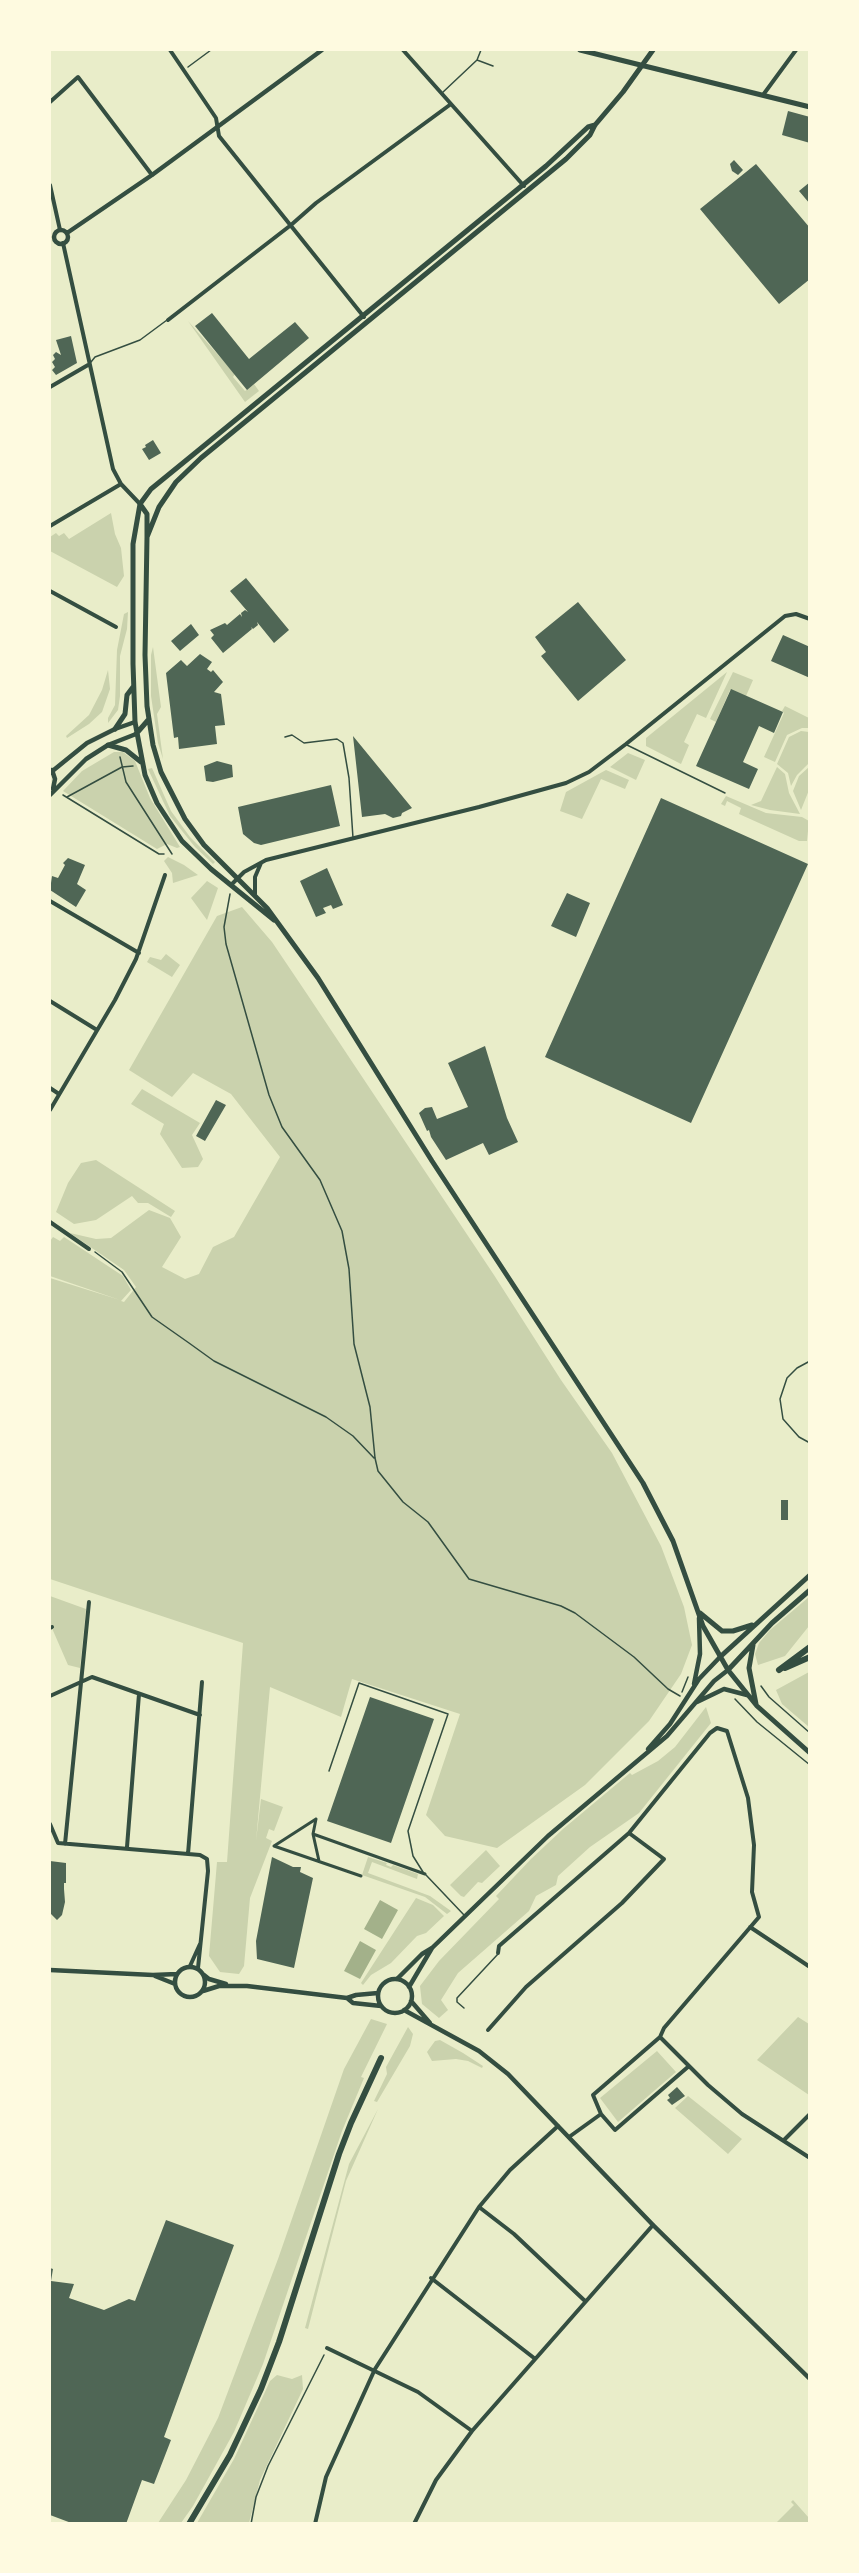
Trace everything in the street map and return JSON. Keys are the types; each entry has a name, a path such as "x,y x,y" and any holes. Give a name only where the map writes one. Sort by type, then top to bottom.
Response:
{"main road":[{"path":"580,50 810,107"},
{"path":"147,537 163,501 176,482 192,466 529,191 584,143 595,125 653,50"},
{"path":"279,924 199,858 170,824 140,764 133,687 133,544 140,504 162,480 523,185 588,127 595,125"},
{"path":"466,231 471,238"},
{"path":"404,282 409,289"},
{"path":"261,398 267,405"},
{"path":"140,504 147,514 145,655 149,719 161,772 179,809 204,845 255,894 320,982 432,1161 643,1483 672,1541 698,1612 728,1670 757,1706 810,1753"},
{"path":"115,729 125,714 127,695 133,687"},
{"path":"135,722 149,719"},
{"path":"136,734 149,719"},
{"path":"108,745 126,750 140,764"},
{"path":"720,1657 810,1575"},
{"path":"728,1670 754,1641 810,1590"},
{"path":"698,1612 722,1631 733,1631 755,1624"},
{"path":"754,1641 749,1668 757,1706"},
{"path":"810,1647 779,1670 810,1657"},
{"path":"189,2523 230,2455 261,2389 279,2342 347,2133 381,2058"}],"street":[{"path":"170,50 216,118 219,136 368,322"},
{"path":"67,233 152,175 322,50"},
{"path":"403,50 529,191"},
{"path":"762,96 796,50"},
{"path":"50,102 78,77 152,175"},
{"path":"168,320 316,203 451,104"},
{"path":"50,185 60,230"},
{"path":"60,230 67,233"},
{"path":"60,230 52,241 63,243 68,239 67,233"},
{"path":"63,243 113,469 121,484 140,504"},
{"path":"50,387 88,364"},
{"path":"50,526 121,484"},
{"path":"50,591 116,627"},
{"path":"231,885 251,867 262,862 566,783 590,772 784,616 796,614 810,620"},
{"path":"50,795 55,779 50,771 76,750 115,729 135,722"},
{"path":"51,788 86,759 108,745 136,734"},
{"path":"255,894 255,877 262,862"},
{"path":"50,1110 97,1030 138,953 165,875"},
{"path":"50,901 138,953"},
{"path":"50,1001 97,1030"},
{"path":"50,1088 59,1094"},
{"path":"50,1222 89,1248"},
{"path":"65,1844 89,1602"},
{"path":"692,1689 700,1654 698,1612"},
{"path":"631,1766 670,1724 692,1689 720,1657"},
{"path":"381,2006 378,1994 387,1981 397,1979 548,1836 667,1736 714,1681 728,1670"},
{"path":"50,1696 92,1677 200,1715"},
{"path":"188,1854 202,1682"},
{"path":"694,1703 724,1689 748,1696"},
{"path":"127,1847 139,1694"},
{"path":"498,1953 499,1946 629,1833 710,1733 717,1728 727,1731 748,1798 752,1833 753,1892 759,1917 664,2028 660,2037 593,2095 601,2114 615,2130 689,2066"},
{"path":"320,1862 313,1834 316,1819 273,1846 361,1876"},
{"path":"50,1824 58,1843 127,1847 200,1855 207,1859 208,1871 198,1968"},
{"path":"488,2030 526,1987 622,1903 664,1859 629,1833"},
{"path":"313,1834 425,1874"},
{"path":"750,1927 810,1968"},
{"path":"50,1970 177,1974 190,1966 200,1944"},
{"path":"430,2024 411,2001 409,1987 432,1948"},
{"path":"190,1966 198,1968 209,1979 230,1985 348,1998 356,1995 378,1994"},
{"path":"177,1974 175,1984 178,1991 185,1997 195,1997 203,1991 230,1985"},
{"path":"153,1975 175,1984"},
{"path":"203,1991 206,1983 204,1975"},
{"path":"397,1979 409,1987"},
{"path":"348,1998 353,2003 381,2006 393,2013 404,2010 411,2001"},
{"path":"404,2010 479,2051 501,2068 653,2225 810,2379"},
{"path":"660,2037 742,2114 810,2158"},
{"path":"569,2138 601,2114"},
{"path":"784,2140 810,2114"},
{"path":"315,2523 326,2477 375,2369 431,2278 479,2207 510,2170 558,2126"},
{"path":"479,2207 514,2234 585,2301"},
{"path":"414,2523 436,2480 472,2431 653,2225"},
{"path":"431,2278 463,2300 534,2358"},
{"path":"327,2349 375,2369 418,2392 472,2431"}],"lane":[{"path":"441,94 477,60 481,50"},
{"path":"477,60 493,66"},
{"path":"88,364 94,357 140,340 168,320"},
{"path":"285,737 292,735 304,743 337,739 343,743 349,778 353,838"},
{"path":"626,744 725,793"},
{"path":"810,1361 789,1375 780,1399 783,1419 799,1437 810,1443"},
{"path":"329,1771 359,1683 448,1714 408,1831 414,1856 425,1874 465,1916"},
{"path":"464,2008 457,2002 457,1998 498,1953"}],"path":[{"path":"184,70 211,50"},
{"path":"119,753 126,782 172,854"},
{"path":"66,797 122,767 140,764"},
{"path":"63,795 159,854 164,854"},
{"path":"230,893 224,927 226,944 269,1095 282,1127 320,1180 342,1231 349,1269 354,1344 370,1407 378,1471 403,1502 428,1522 469,1579 561,1606 575,1613 634,1657 668,1689 680,1696 689,1675"},
{"path":"89,1248 122,1272 152,1317 214,1361 327,1417 353,1436 375,1458"},
{"path":"758,1680 769,1697 810,1733"},
{"path":"735,1699 758,1722 810,1765"},
{"path":"251,2523 256,2497 268,2466 327,2349"}],"shaded area":[{"path":"188,321 235,374 233,377 245,391 254,384 259,391 245,402"},
{"path":"111,513 115,534 121,548 124,576 117,587 50,551 50,537 56,533 59,536 64,533 69,539"},
{"path":"128,612 127,629 120,656 118,710 108,723 108,718 115,705 117,650 124,614"},
{"path":"153,647 161,707 157,714 163,759 158,743 151,696"},
{"path":"108,670 110,689 102,712 89,724 67,738 66,736 89,715 102,690"},
{"path":"727,672 706,718 697,714 684,742 689,745 681,764 646,746 646,738"},
{"path":"733,672 753,680 746,696 730,690 716,722 710,719"},
{"path":"785,706 809,718 809,728 802,728 787,735 775,762 764,757"},
{"path":"801,731 809,732 809,763 797,775 791,786 788,773 777,764 789,737"},
{"path":"114,752 123,752 135,761 150,798 180,847 167,844 157,849 63,791 82,771"},
{"path":"628,753 645,760 636,780 610,767"},
{"path":"777,767 785,774 789,793 800,814 751,805 761,801"},
{"path":"809,767 809,790 801,810 793,791 799,776"},
{"path":"152,768 171,811 190,837 215,862 213,864 195,847 170,816 148,769"},
{"path":"606,770 629,780 625,789 601,779 582,819 560,811 566,792"},
{"path":"726,796 766,813 802,817 809,821 807,841 799,841 739,814 741,808 727,801 725,806 721,804"},
{"path":"168,857 198,875 173,883 172,873 164,861"},
{"path":"207,881 218,888 207,920 191,898"},
{"path":"242,907 272,942 494,1275 561,1380 612,1453 661,1546 684,1607 692,1645 681,1674 649,1721 585,1785 497,1848 445,1836 426,1815 460,1714 352,1679 341,1717 270,1687 256,1841 261,1799 283,1807 274,1831 269,1829 266,1838 272,1841 250,1898 244,1966 239,1974 220,1972 209,1956 217,1862 227,1862 243,1643 50,1579 50,1278 120,1300 50,1276 50,1241 53,1237 60,1241 64,1237 123,1276 131,1290 121,1301 124,1302 136,1287 124,1270 70,1233 96,1239 111,1238 149,1210 170,1218 181,1237 162,1267 185,1279 199,1274 213,1247 234,1237 280,1157 231,1094 193,1073 172,1097 129,1070 217,916"},
{"path":"166,954 180,965 172,977 147,962 150,957 161,960"},
{"path":"142,1089 200,1123 192,1135 203,1159 198,1167 182,1168 160,1134 164,1124 131,1104"},
{"path":"96,1160 175,1211 171,1217 148,1203 138,1203 132,1196 96,1220 74,1224 56,1212 68,1183 81,1163"},
{"path":"50,1596 86,1609 80,1668 68,1665 50,1626"},
{"path":"809,1597 809,1626 785,1656 758,1665 755,1654 759,1643 770,1630"},
{"path":"809,1672 809,1727 782,1704 776,1690"},
{"path":"706,1707 711,1723 639,1813 590,1847 558,1876 556,1885 536,1896 529,1911 458,1973 441,2000 448,2010 439,2018 422,2004 420,1986 439,1961 499,1899 496,1896 531,1859 630,1773 632,1775 658,1761 675,1747"},
{"path":"486,1850 500,1866 482,1883 478,1882 464,1897 461,1896 450,1885"},
{"path":"368,1857 387,1863 386,1865 391,1867 393,1865 418,1874 417,1879 372,1862 368,1873 430,1896 451,1911 447,1914 425,1897 362,1875"},
{"path":"416,1898 433,1905 444,1916 426,1933 417,1936 391,1963 371,1975 363,1985 361,1983"},
{"path":"380,1900 398,1910 382,1939 364,1929"},
{"path":"360,1941 376,1950 360,1979 344,1971"},
{"path":"798,2017 809,2024 809,2095 757,2060"},
{"path":"371,2019 387,2024 361,2077 364,2078 342,2131 263,2364 234,2432 193,2506 181,2523 158,2523 186,2480 218,2418 278,2259 344,2069"},
{"path":"408,2027 413,2034 410,2046 377,2102 374,2101 387,2074 386,2067"},
{"path":"440,2040 483,2066 482,2068 468,2061 456,2059 432,2061 427,2052 435,2041"},
{"path":"657,2051 676,2072 618,2122 600,2098"},
{"path":"688,2096 742,2139 728,2154 675,2108"},
{"path":"378,2109 346,2181 308,2329 305,2328 349,2164"},
{"path":"277,2375 292,2379 302,2375 303,2389 260,2480 249,2523 197,2523 234,2459 270,2381"},
{"path":"793,2500 809,2518 809,2523 776,2523 794,2505 791,2502"}],"building":[{"path":"788,111 810,117 810,143 782,135"},
{"path":"734,160 743,170 738,175 732,171 730,164"},
{"path":"756,164 810,228 810,279 779,304 700,209"},
{"path":"810,182 810,204 799,191"},
{"path":"212,313 249,359 295,322 309,338 247,390 195,326"},
{"path":"71,336 77,363 56,375 52,370 55,367 52,362 55,359 53,355 56,352 61,355 56,340"},
{"path":"153,440 161,453 149,460 142,449"},
{"path":"246,578 289,630 274,643 257,622 258,625 253,629 251,627 252,629 223,653 211,638 214,635 210,630 225,623 227,625 240,614 242,617 241,613 245,610 248,612 230,591"},
{"path":"578,602 626,660 578,701 541,656 546,652 535,637"},
{"path":"191,624 199,635 180,651 171,641"},
{"path":"783,635 810,647 810,678 771,661"},
{"path":"200,654 212,662 207,669 211,672 213,670 223,682 214,692 221,694 225,725 215,726 217,744 179,749 178,737 174,738 166,673 181,660 187,666"},
{"path":"731,689 783,712 774,733 759,726 743,762 758,769 749,789 696,766"},
{"path":"353,736 412,808 402,813 401,816 393,818 385,814 362,817"},
{"path":"217,761 232,765 233,777 213,782 206,781 204,766"},
{"path":"331,785 340,826 261,845 254,843 243,834 238,807"},
{"path":"661,798 808,864 691,1123 545,1057"},
{"path":"68,858 85,865 77,884 86,890 76,907 50,890 52,876 58,878 65,865 63,863"},
{"path":"327,868 343,905 333,909 331,905 323,908 326,913 316,917 300,881"},
{"path":"567,893 590,903 576,937 551,926"},
{"path":"485,1046 507,1118 518,1142 489,1155 483,1143 446,1160 429,1130 427,1131 419,1113 425,1108 432,1107 437,1119 468,1107 448,1063"},
{"path":"216,1100 226,1105 205,1141 196,1136"},
{"path":"781,1500 788,1500 788,1520 781,1520"},
{"path":"370,1697 434,1719 391,1843 327,1821"},
{"path":"272,1857 293,1867 301,1867 300,1872 313,1878 294,1968 257,1959 256,1941"},
{"path":"50,1861 66,1863 65,1902 62,1915 57,1920 51,1914 50,1916"},
{"path":"677,2087 685,2096 672,2105 667,2100 670,2098 668,2095"},
{"path":"166,2220 234,2245 164,2437 171,2440 154,2484 142,2480 126,2524 74,2524 50,2515 50,2268 53,2269 51,2281 74,2284 69,2298 104,2310 129,2299 135,2301"}]}
